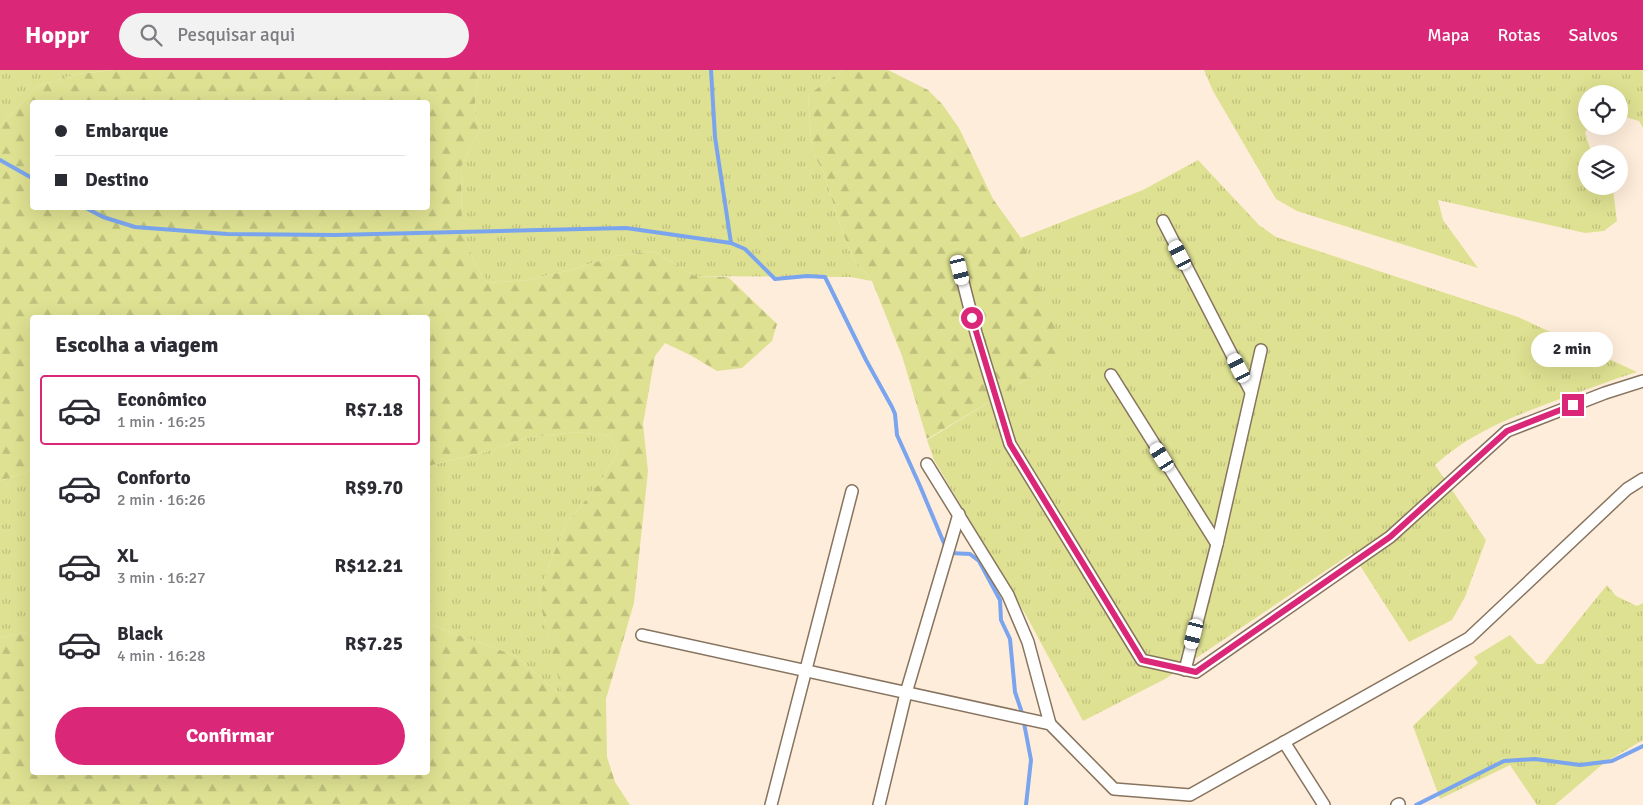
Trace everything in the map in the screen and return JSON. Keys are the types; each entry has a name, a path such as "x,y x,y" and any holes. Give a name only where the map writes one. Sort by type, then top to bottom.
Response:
{"street":[{"path":"1163,221 1251,392"},
{"path":"960,270 976,333 1010,444 1142,660 1196,672 1390,537 1507,431 1605,393 1643,381"},
{"path":"1185,670 1217,544 1261,350"},
{"path":"1111,375 1217,544"},
{"path":"927,464 1008,595 1028,642 1050,724 1114,789 1186,800 1468,638 1627,489 1643,479"},
{"path":"771,805 852,491"},
{"path":"879,805 906,693 959,514"},
{"path":"642,635 1050,724"},
{"path":"1284,742 1324,805"}],"green space":[{"path":"0,70 114,70 78,74 38,86 0,126"},
{"path":"114,70 479,70 474,111 480,130 461,167 462,224 473,259 487,283 529,280 574,269 615,256 653,251 695,276 728,277 777,324 772,341 742,368 717,371 665,343 655,356 643,424 648,471 634,603 606,699 607,757 615,782 630,805 0,805 0,638 30,631 30,775 430,775 430,625 516,656 563,697 539,599 550,562 567,523 602,480 618,451 610,436 577,432 530,437 485,452 430,466 430,315 30,315 30,471 0,481 0,126 38,86 78,74"},
{"path":"479,70 843,70 808,95 812,151 824,173 852,257 872,281 850,277 695,276 653,251 615,256 574,269 529,280 487,283 473,259 462,225 461,167 480,130 474,111"},
{"path":"843,70 888,70 928,90 942,104 959,128 993,199 1021,238 1066,356 927,439 902,356 872,281 852,257 824,173 812,151 808,95"},
{"path":"1204,70 1643,70 1643,128 1639,121 1628,118 1628,85 1578,85 1578,135 1586,135 1589,145 1578,145 1578,195 1614,195 1617,221 1604,231 1585,233 1438,200 1443,220 1478,268 1297,211 1276,199 1213,91"},
{"path":"1198,160 1259,225 1276,237 1518,317 1637,372 1560,399 1494,426 1463,443 1435,465 1486,540 1465,597 1452,620 1409,642 1352,553 1165,679 1083,721 1027,617 934,460 927,440 1065,356 1021,238 1143,190"},
{"path":"577,432 610,436 618,451 602,480 567,523 550,562 539,599 564,698 516,656 430,625 430,466 485,452 530,437"},
{"path":"30,471 30,631 0,638 0,481"},
{"path":"1607,585 1616,596 1637,606 1643,603 1643,740 1604,763 1555,805 1537,805 1510,765 1440,799 1413,726 1478,663 1474,657 1510,635 1537,664 1543,664"}],"waterway":[{"path":"711,70 715,137 731,243"},
{"path":"0,160 30,177"},
{"path":"90,210 103,217 135,227 227,234 335,235 626,228 731,243 745,249 775,279 807,276 825,277 866,360 892,407 895,414 897,435 946,548"},
{"path":"950,553 970,554 979,561 1000,600 1001,620 1010,639 1015,692 1023,716"},
{"path":"1024,723 1031,760 1026,805"},
{"path":"1416,805 1504,761 1535,759 1580,765 1612,761 1643,746"}],"route":[{"path":"972,318 1010,444 1142,660 1196,672 1390,537 1507,431 1573,405"}]}
